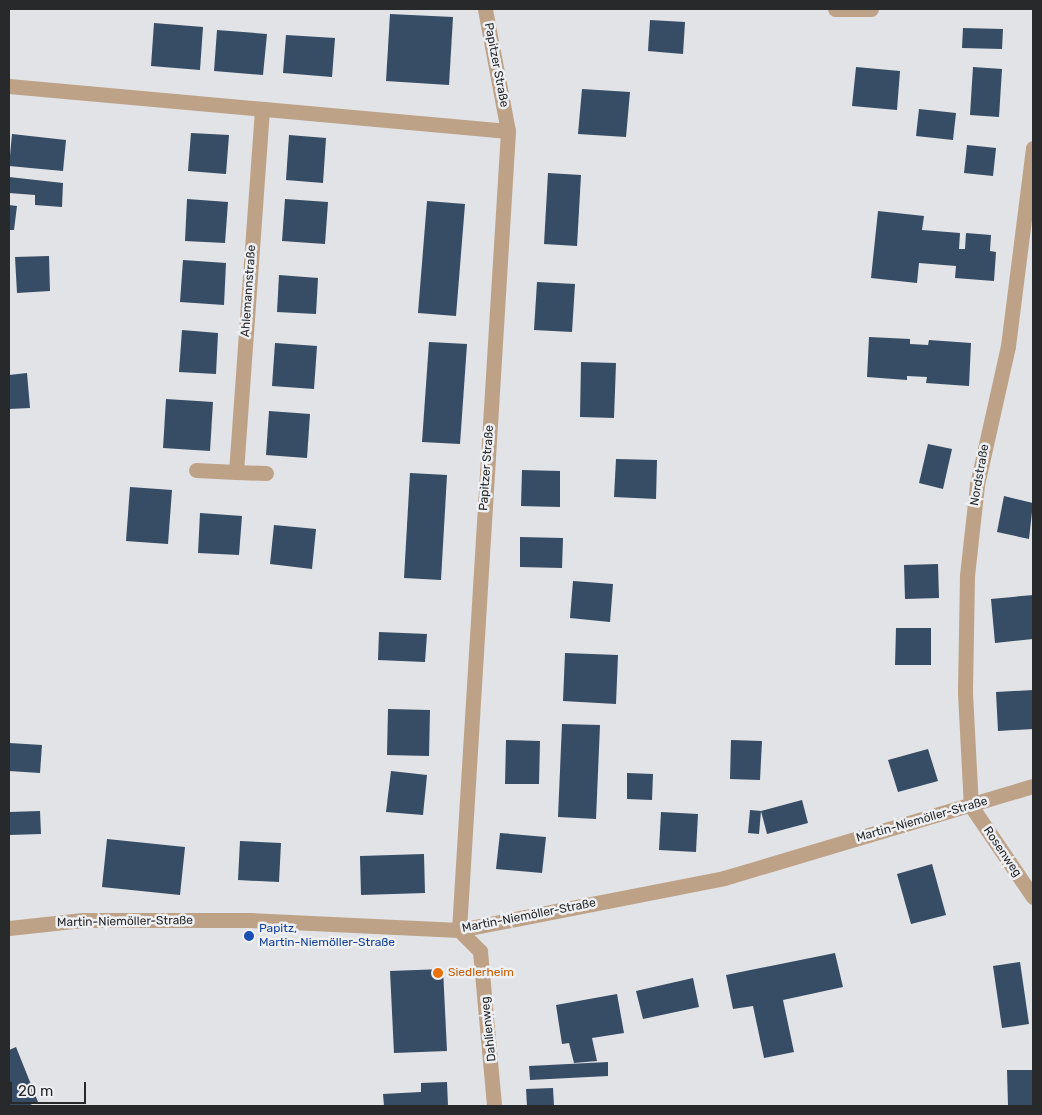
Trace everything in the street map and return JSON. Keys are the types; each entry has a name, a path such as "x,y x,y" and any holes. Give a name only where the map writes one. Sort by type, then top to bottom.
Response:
{"street":[{"name":"Papitzer Straße","path":"459,930 508,131 485,9"},
{"path":"835,9 871,9"},
{"path":"9,86 508,131"},
{"name":"Ahlemannstraße","path":"236,472 262,110"},
{"name":"Nordstraße","path":"971,806 965,693 966,576 976,485 1008,346 1033,148"},
{"path":"196,470 266,473"},
{"name":"Martin-Niemöller-Straße","path":"9,928 82,920 248,920 459,930 724,878 1033,786"},
{"name":"Rosenweg","path":"971,806 1033,897"},
{"name":"Dahlienweg","path":"459,930 480,951 494,1106"}],"building":[{"path":"390,14 453,17 449,85 386,81"},
{"path":"650,20 685,22 683,54 648,51"},
{"path":"154,23 203,27 200,70 151,66"},
{"path":"963,28 1003,29 1002,49 962,48"},
{"path":"217,30 267,34 263,75 214,71"},
{"path":"286,35 335,38 332,77 283,73"},
{"path":"856,67 900,71 897,110 852,106"},
{"path":"973,67 1002,69 999,117 970,115"},
{"path":"582,89 630,92 626,137 578,134"},
{"path":"919,109 956,113 953,140 916,136"},
{"path":"191,133 229,135 226,174 188,171"},
{"path":"12,134 66,140 63,171 9,166"},
{"path":"289,135 326,138 323,183 286,180"},
{"path":"967,145 996,148 993,176 964,173"},
{"path":"548,173 581,175 577,246 544,244"},
{"path":"9,177 63,183 62,207 35,205 35,195 9,193"},
{"path":"187,199 228,202 225,243 185,241"},
{"path":"285,199 328,202 325,244 282,241"},
{"path":"427,201 465,204 456,316 418,313"},
{"path":"9,205 17,206 14,230 9,230"},
{"path":"878,211 924,216 922,230 960,233 959,249 965,249 966,233 991,235 990,251 996,252 994,281 955,278 956,266 919,263 917,283 871,278"},
{"path":"49,256 50,291 17,293 15,257"},
{"path":"183,260 226,263 224,305 180,302"},
{"path":"279,275 318,278 316,314 277,312"},
{"path":"537,282 575,284 572,332 534,330"},
{"path":"182,330 218,333 216,374 179,372"},
{"path":"869,337 910,339 910,344 928,345 929,340 971,343 969,386 926,383 927,377 907,376 907,380 867,377"},
{"path":"429,342 467,344 460,444 422,442"},
{"path":"275,343 317,346 314,389 272,386"},
{"path":"581,362 616,363 614,418 580,417"},
{"path":"27,373 30,408 9,409 9,375"},
{"path":"166,399 213,402 210,451 163,448"},
{"path":"269,411 310,414 307,458 266,455"},
{"path":"928,444 952,449 943,489 919,483"},
{"path":"616,459 657,460 656,499 614,497"},
{"path":"522,470 560,471 560,507 521,506"},
{"path":"410,473 447,475 441,580 404,578"},
{"path":"130,487 172,490 168,544 126,541"},
{"path":"1004,496 1033,503 1029,539 997,532"},
{"path":"200,513 242,516 239,555 198,553"},
{"path":"274,525 316,529 312,569 270,564"},
{"path":"520,537 563,538 562,568 520,567"},
{"path":"938,564 939,598 905,599 904,565"},
{"path":"573,581 613,584 610,622 570,618"},
{"path":"1033,595 1033,639 995,643 991,599"},
{"path":"896,628 931,628 931,665 895,665"},
{"path":"379,632 427,634 425,662 378,660"},
{"path":"565,653 618,655 616,704 563,701"},
{"path":"1033,690 1033,729 998,731 996,692"},
{"path":"388,709 430,710 429,756 387,755"},
{"path":"562,724 600,725 596,819 558,817"},
{"path":"506,740 540,741 539,784 505,784"},
{"path":"731,740 762,741 760,780 730,779"},
{"path":"9,743 42,745 40,773 9,771"},
{"path":"928,749 938,781 898,792 888,760"},
{"path":"391,771 427,775 423,815 386,812"},
{"path":"627,773 653,774 652,800 627,799"},
{"path":"802,800 808,823 767,834 761,811"},
{"path":"750,810 761,811 759,834 748,833"},
{"path":"40,811 41,834 9,835 9,812"},
{"path":"661,812 698,814 696,852 659,850"},
{"path":"500,833 546,837 542,873 496,869"},
{"path":"107,839 185,847 180,895 102,887"},
{"path":"240,841 281,843 279,882 238,880"},
{"path":"424,854 425,893 361,895 360,856"},
{"path":"932,864 946,915 911,924 897,874"},
{"path":"835,953 843,987 783,1000 794,1052 764,1058 753,1006 733,1009 726,975"},
{"path":"1020,962 1029,1024 1002,1028 993,966"},
{"path":"443,969 447,1051 394,1053 390,971"},
{"path":"693,978 699,1007 643,1019 636,991"},
{"path":"617,994 624,1033 592,1038 597,1061 574,1063 569,1043 562,1044 556,1005"},
{"path":"16,1047 38,1102 27,1106 9,1106 9,1050"},
{"path":"608,1062 608,1076 530,1080 529,1066"},
{"path":"1007,1070 1033,1070 1033,1106 1008,1106"},
{"path":"447,1082 448,1106 384,1106 383,1094 421,1092 421,1083"},
{"path":"553,1088 554,1106 527,1106 526,1089"}],"place":[{"name":"Papitz, Martin-Niemöller-Straße","path":"249,936"},
{"name":"Siedlerheim","path":"438,973"}]}
